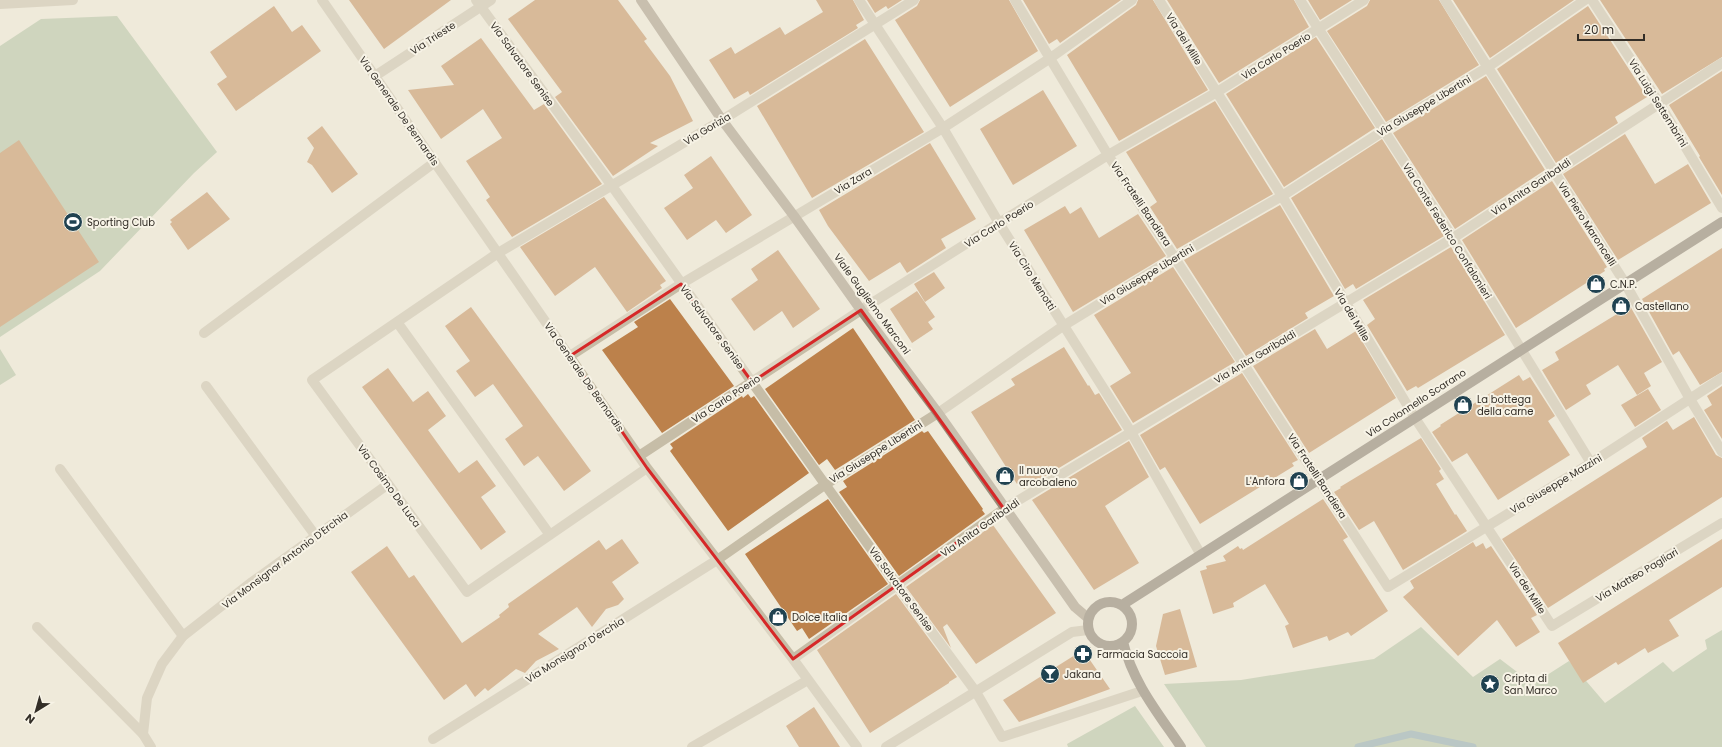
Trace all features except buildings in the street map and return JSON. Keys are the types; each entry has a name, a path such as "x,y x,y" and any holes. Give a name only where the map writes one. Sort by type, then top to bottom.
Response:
{"main road":[{"name":"Via Colonnello Scarano","path":"1122,605 1722,222"},
{"path":"1109,601 1122,605 1131,616 1131,630 1123,642 1110,646 1096,642 1088,630 1088,618 1096,606 1109,601"},
{"path":"1123,642 1126,654 1142,691 1181,747"}],"street":[{"path":"0,4 72,0"},
{"name":"Via Generale De Bernardis","path":"322,0 647,468 793,659 857,747"},
{"name":"Via Trieste","path":"375,76 478,3 491,0"},
{"name":"Viale Guglielmo Marconi","path":"640,0 722,120 938,413 1075,608 1088,618"},
{"name":"Via Ciro Menotti","path":"859,0 943,128 999,223 1131,432 1201,555"},
{"name":"Via Gorizia","path":"498,253 722,120 914,0"},
{"name":"Via Fratelli Bandiera","path":"1015,0 1049,59 1108,155 1320,479 1388,587"},
{"name":"Via Zara","path":"570,356 681,284 943,128 1049,59 1132,0"},
{"name":"Via dei Mille","path":"1159,0 1282,196 1415,418 1552,626"},
{"name":"Via Conte Federico Confalonieri","path":"1300,0 1453,238 1591,463"},
{"name":"Via Carlo Poerio","path":"639,456 861,310 999,223 1108,155 1217,92 1319,30 1364,0"},
{"name":"Via Piero Maroncelli","path":"1445,0 1625,283 1690,399 1722,452"},
{"name":"Via Giuseppe Libertini","path":"717,560 826,484 938,413 1063,326 1176,257 1282,196 1383,131 1488,68 1585,0"},
{"name":"Via Luigi Settembrini","path":"1592,0 1658,103 1722,208"},
{"name":"Via Salvatore Senise","path":"478,3 612,186 897,585 976,692 1002,737 1142,691"},
{"name":"Via Anita Garibaldi","path":"793,659 1004,509 1453,238 1658,103 1722,63"},
{"path":"204,333 435,162"},
{"name":"Via Cosimo De Luca","path":"498,253 312,380 387,485 467,592 647,468"},
{"path":"397,322 550,535"},
{"name":"Via Giuseppe Mazzini","path":"1388,587 1591,463 1722,378"},
{"path":"206,386 315,535"},
{"path":"60,470 183,636"},
{"name":"Via Monsignor Antonio D'Erchia","path":"143,734 147,698 162,664 183,636 315,535 387,485"},
{"name":"Via Matteo Pagliari","path":"1552,626 1722,523"},
{"name":"Via Monsignor D'erchia","path":"433,739 717,560"},
{"path":"37,627 143,734 151,747"},
{"path":"886,747 1072,632 1088,630"},
{"path":"692,747 808,680"}],"highlighted area":[{"path":"681,284 752,382 861,310 1004,509 793,659 647,468 570,356"}],"green space":[{"name":"Sporting Club","path":"117,16 217,152 194,173 100,271 0,337 0,46 41,19"},
{"path":"0,349 16,375 0,385"},
{"path":"1421,627 1473,677 1500,659 1533,684 1569,661 1605,703 1663,662 1673,672 1707,649 1705,640 1722,630 1722,747 1206,747 1164,684 1241,680 1374,659"},
{"path":"1135,706 1164,747 1068,747 1067,744"}],"waterway":[{"path":"1358,747 1411,734 1473,747"}],"place":[{"name":"Sporting Club","path":"73,222"},
{"name":"C.N.P.","path":"1596,284"},
{"name":"Castellano","path":"1621,306"},
{"name":"La bottega della carne","path":"1463,405"},
{"name":"Il nuovo arcobaleno","path":"1005,476"},
{"name":"L'Anfora","path":"1299,481"},
{"name":"Dolce Italia","path":"778,617"},
{"name":"Farmacia Saccoia","path":"1083,654"},
{"name":"Jakana","path":"1050,674"},
{"name":"Cripta di San Marco","path":"1490,684"}]}
